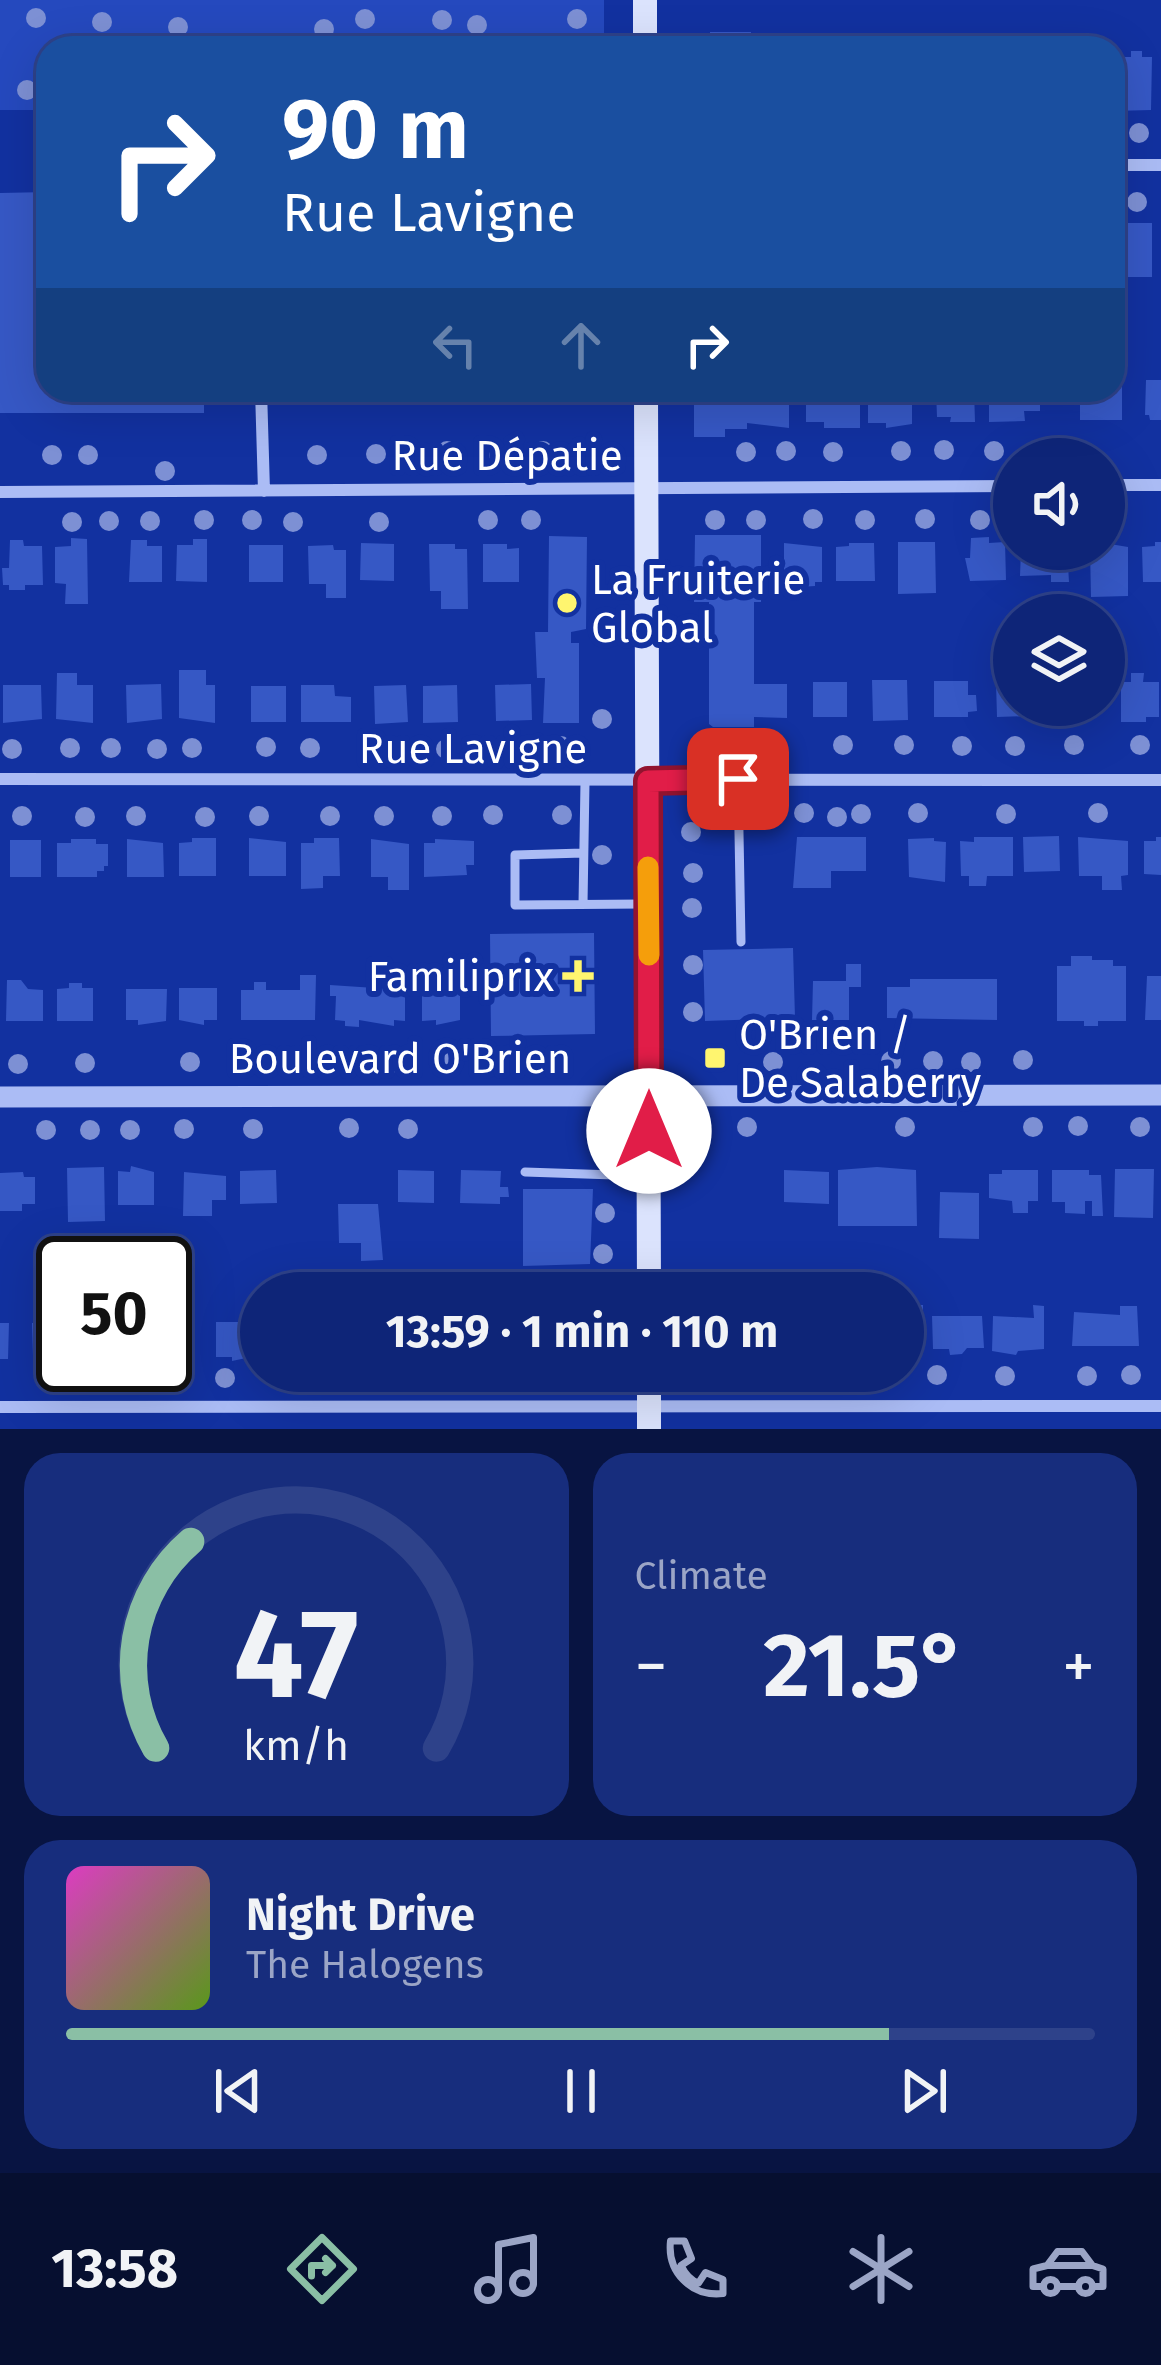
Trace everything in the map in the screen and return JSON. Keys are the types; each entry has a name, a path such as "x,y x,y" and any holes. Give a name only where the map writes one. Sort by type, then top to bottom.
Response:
{"main road":[{"path":"644,0 645,36"},
{"path":"646,402 649,1272"}],"street":[{"path":"1125,165 1161,165"},
{"path":"261,402 264,491"},
{"path":"1125,485 1161,485"},
{"name":"Rue Dépatie","path":"0,491 993,486"},
{"name":"Rue Lavigne","path":"0,779 1161,780"},
{"name":"Boulevard O'Brien","path":"0,1097 1161,1095"},
{"path":"0,1407 649,1419 1161,1406"}],"lane":[{"path":"738,779 741,942"},
{"path":"584,782 584,904"},
{"path":"583,854 515,855 515,905 648,904"},
{"path":"525,1172 649,1176"}],"shaded area":[{"path":"0,0 604,0 604,36 36,36 36,110 0,110"}],"building":[{"path":"710,32 751,32 751,36 710,36"},
{"path":"1131,51 1142,51 1142,57 1152,57 1151,110 1125,111 1125,57 1131,57"},
{"path":"36,192 36,402 204,402 204,413 0,413 0,193"},
{"path":"1125,223 1152,223 1152,277 1125,277"},
{"path":"1146,380 1161,380 1161,420 1145,415"},
{"path":"694,402 789,402 789,428 747,423 747,429 725,429 725,437 694,437"},
{"path":"806,402 860,402 860,428 824,428 824,422 806,422"},
{"path":"868,402 912,402 912,424 886,428 886,423 868,423"},
{"path":"936,402 974,402 975,422 937,417"},
{"path":"989,402 1040,402 1040,411 1024,411 1025,421 989,422"},
{"path":"1080,402 1122,402 1122,420 1080,420"},
{"path":"695,535 761,535 761,602 754,602 754,684 787,684 787,718 754,717 754,727 709,724 709,602 694,602"},
{"path":"549,536 587,537 586,629 571,632 571,643 579,643 579,723 543,723 545,678 537,678 535,632 548,632"},
{"path":"989,537 993,570 1006,570 1006,580 970,581 965,558 970,558 971,538"},
{"path":"71,538 87,539 88,604 65,604 66,584 55,583 55,547 71,546"},
{"path":"193,539 207,539 207,582 176,581 177,545 193,545"},
{"path":"10,540 42,546 43,585 9,590 9,585 3,585 2,568 9,568"},
{"path":"131,540 162,546 162,582 129,582"},
{"path":"898,542 935,542 936,593 898,594"},
{"path":"1161,542 1161,582 1143,582 1142,547 1155,546"},
{"path":"361,543 394,544 394,581 360,580"},
{"path":"784,543 822,547 822,582 800,587 800,582 784,582"},
{"path":"874,543 875,581 836,581 836,547"},
{"path":"429,544 467,549 468,609 441,609 441,591 430,591"},
{"path":"483,544 519,548 519,582 483,582"},
{"path":"249,545 283,545 283,582 249,582"},
{"path":"333,545 334,550 346,550 346,598 326,598 326,584 309,584 308,546"},
{"path":"1128,547 1128,596 1091,594 1090,570 1125,570"},
{"path":"1020,570 1068,570 1069,582 1051,582 1051,575 1020,576"},
{"path":"179,670 206,670 206,685 215,685 215,723 179,718"},
{"path":"57,673 77,673 77,685 93,685 93,723 56,719"},
{"path":"1131,673 1144,673 1143,682 1159,682 1159,717 1125,722 1125,682 1131,682"},
{"path":"872,680 907,680 908,720 873,721"},
{"path":"934,681 968,681 968,695 976,695 977,711 968,712 968,717 934,717"},
{"path":"813,682 847,682 847,717 813,717"},
{"path":"161,684 162,719 127,723 126,685"},
{"path":"531,684 532,720 496,721 495,685"},
{"path":"3,685 41,685 42,719 3,723"},
{"path":"301,685 334,685 335,696 351,697 351,722 301,722"},
{"path":"406,685 408,722 375,724 374,686"},
{"path":"457,685 458,722 423,723 423,686"},
{"path":"251,686 286,686 286,722 251,722"},
{"path":"1059,836 1060,871 1024,872 1023,837"},
{"path":"797,837 866,837 866,871 831,871 831,888 793,888"},
{"path":"974,837 1013,837 1013,876 987,876 986,886 969,886 969,876 961,876 960,841 974,842"},
{"path":"1078,837 1128,841 1128,875 1121,876 1122,890 1102,890 1102,876 1079,876"},
{"path":"1161,837 1161,875 1144,874 1144,841 1156,841"},
{"path":"192,838 216,838 216,876 179,876 179,843 192,842"},
{"path":"249,838 286,842 286,876 249,876"},
{"path":"314,838 339,838 340,876 323,876 323,888 301,889 301,843 314,843"},
{"path":"71,839 108,844 108,866 97,871 97,877 57,877 57,843 71,843"},
{"path":"127,839 163,843 164,877 127,877"},
{"path":"371,839 409,844 409,890 388,890 388,877 371,877"},
{"path":"435,839 474,841 474,865 466,865 467,875 424,877 424,843 435,843"},
{"path":"908,839 946,842 945,882 909,877"},
{"path":"10,840 41,840 41,877 10,877"},
{"path":"594,933 595,1034 491,1036 490,934"},
{"path":"793,948 795,1018 705,1021 703,950"},
{"path":"1071,956 1092,956 1092,960 1113,960 1113,966 1126,966 1126,1021 1084,1026 1084,1021 1057,1021 1057,966 1071,966"},
{"path":"846,964 861,964 861,987 849,987 849,1020 812,1020 813,981 846,981"},
{"path":"300,975 316,975 315,1020 241,1020 241,990 254,990 254,982 266,982 266,990 300,990"},
{"path":"1147,976 1161,976 1161,1020 1145,1020"},
{"path":"910,979 997,979 997,1020 887,1018 887,987 910,987"},
{"path":"7,980 21,980 28,989 43,990 43,1021 6,1021"},
{"path":"69,983 93,988 93,1021 57,1021 57,989 69,988"},
{"path":"435,983 460,988 460,1020 436,1025 436,1020 422,1021 422,988 435,988"},
{"path":"330,985 405,990 405,1021 394,1020 394,1026 359,1020 359,1027 345,1026 345,1021 335,1020 336,996 330,996"},
{"path":"179,988 217,988 217,1020 204,1020 204,1025 179,1020"},
{"path":"126,989 167,989 166,1021 138,1025 138,1020 126,1020"},
{"path":"131,1166 154,1172 154,1205 118,1205 118,1171 130,1172"},
{"path":"104,1167 105,1221 68,1222 67,1168"},
{"path":"1115,1169 1154,1169 1153,1218 1114,1217"},
{"path":"276,1170 277,1203 240,1204 240,1171"},
{"path":"398,1170 434,1171 434,1203 398,1202"},
{"path":"461,1170 501,1171 500,1187 508,1187 509,1197 500,1197 500,1204 460,1203"},
{"path":"784,1170 829,1172 829,1204 784,1202"},
{"path":"838,1170 916,1170 917,1226 838,1226"},
{"path":"1002,1170 1038,1170 1038,1201 1028,1201 1028,1213 1013,1213 1012,1201 989,1198 989,1174 1002,1174"},
{"path":"1052,1170 1089,1170 1089,1175 1101,1175 1103,1216 1092,1216 1092,1201 1085,1201 1085,1214 1065,1213 1065,1202 1052,1202"},
{"path":"23,1172 24,1177 35,1177 35,1204 22,1204 22,1211 0,1211 0,1173"},
{"path":"184,1172 226,1176 226,1200 212,1200 212,1216 183,1216"},
{"path":"523,1189 593,1189 590,1264 523,1266"},
{"path":"940,1192 979,1193 979,1239 939,1238"},
{"path":"338,1204 378,1204 383,1260 361,1261 361,1243 339,1243"},
{"path":"1033,1305 1044,1306 1044,1349 1016,1355 992,1351 993,1316 1034,1318"},
{"path":"1120,1306 1137,1306 1139,1346 1072,1346 1074,1312 1120,1315"},
{"path":"932,1316 982,1316 984,1348 950,1355 949,1349 933,1349"},
{"path":"216,1322 240,1322 240,1359 216,1357"},
{"path":"0,1323 9,1323 8,1359 0,1359"},
{"path":"32,1323 36,1323 36,1357"}],"slow traffic":[{"path":"648,867 649,955"}],"place":[{"name":"La Fruiterie Global","path":"567,603"},
{"name":"Familiprix","path":"578,976"},
{"name":"O'Brien / De Salaberry","path":"715,1058"}],"route":[{"path":"649,1131 648,781 738,779"}]}
